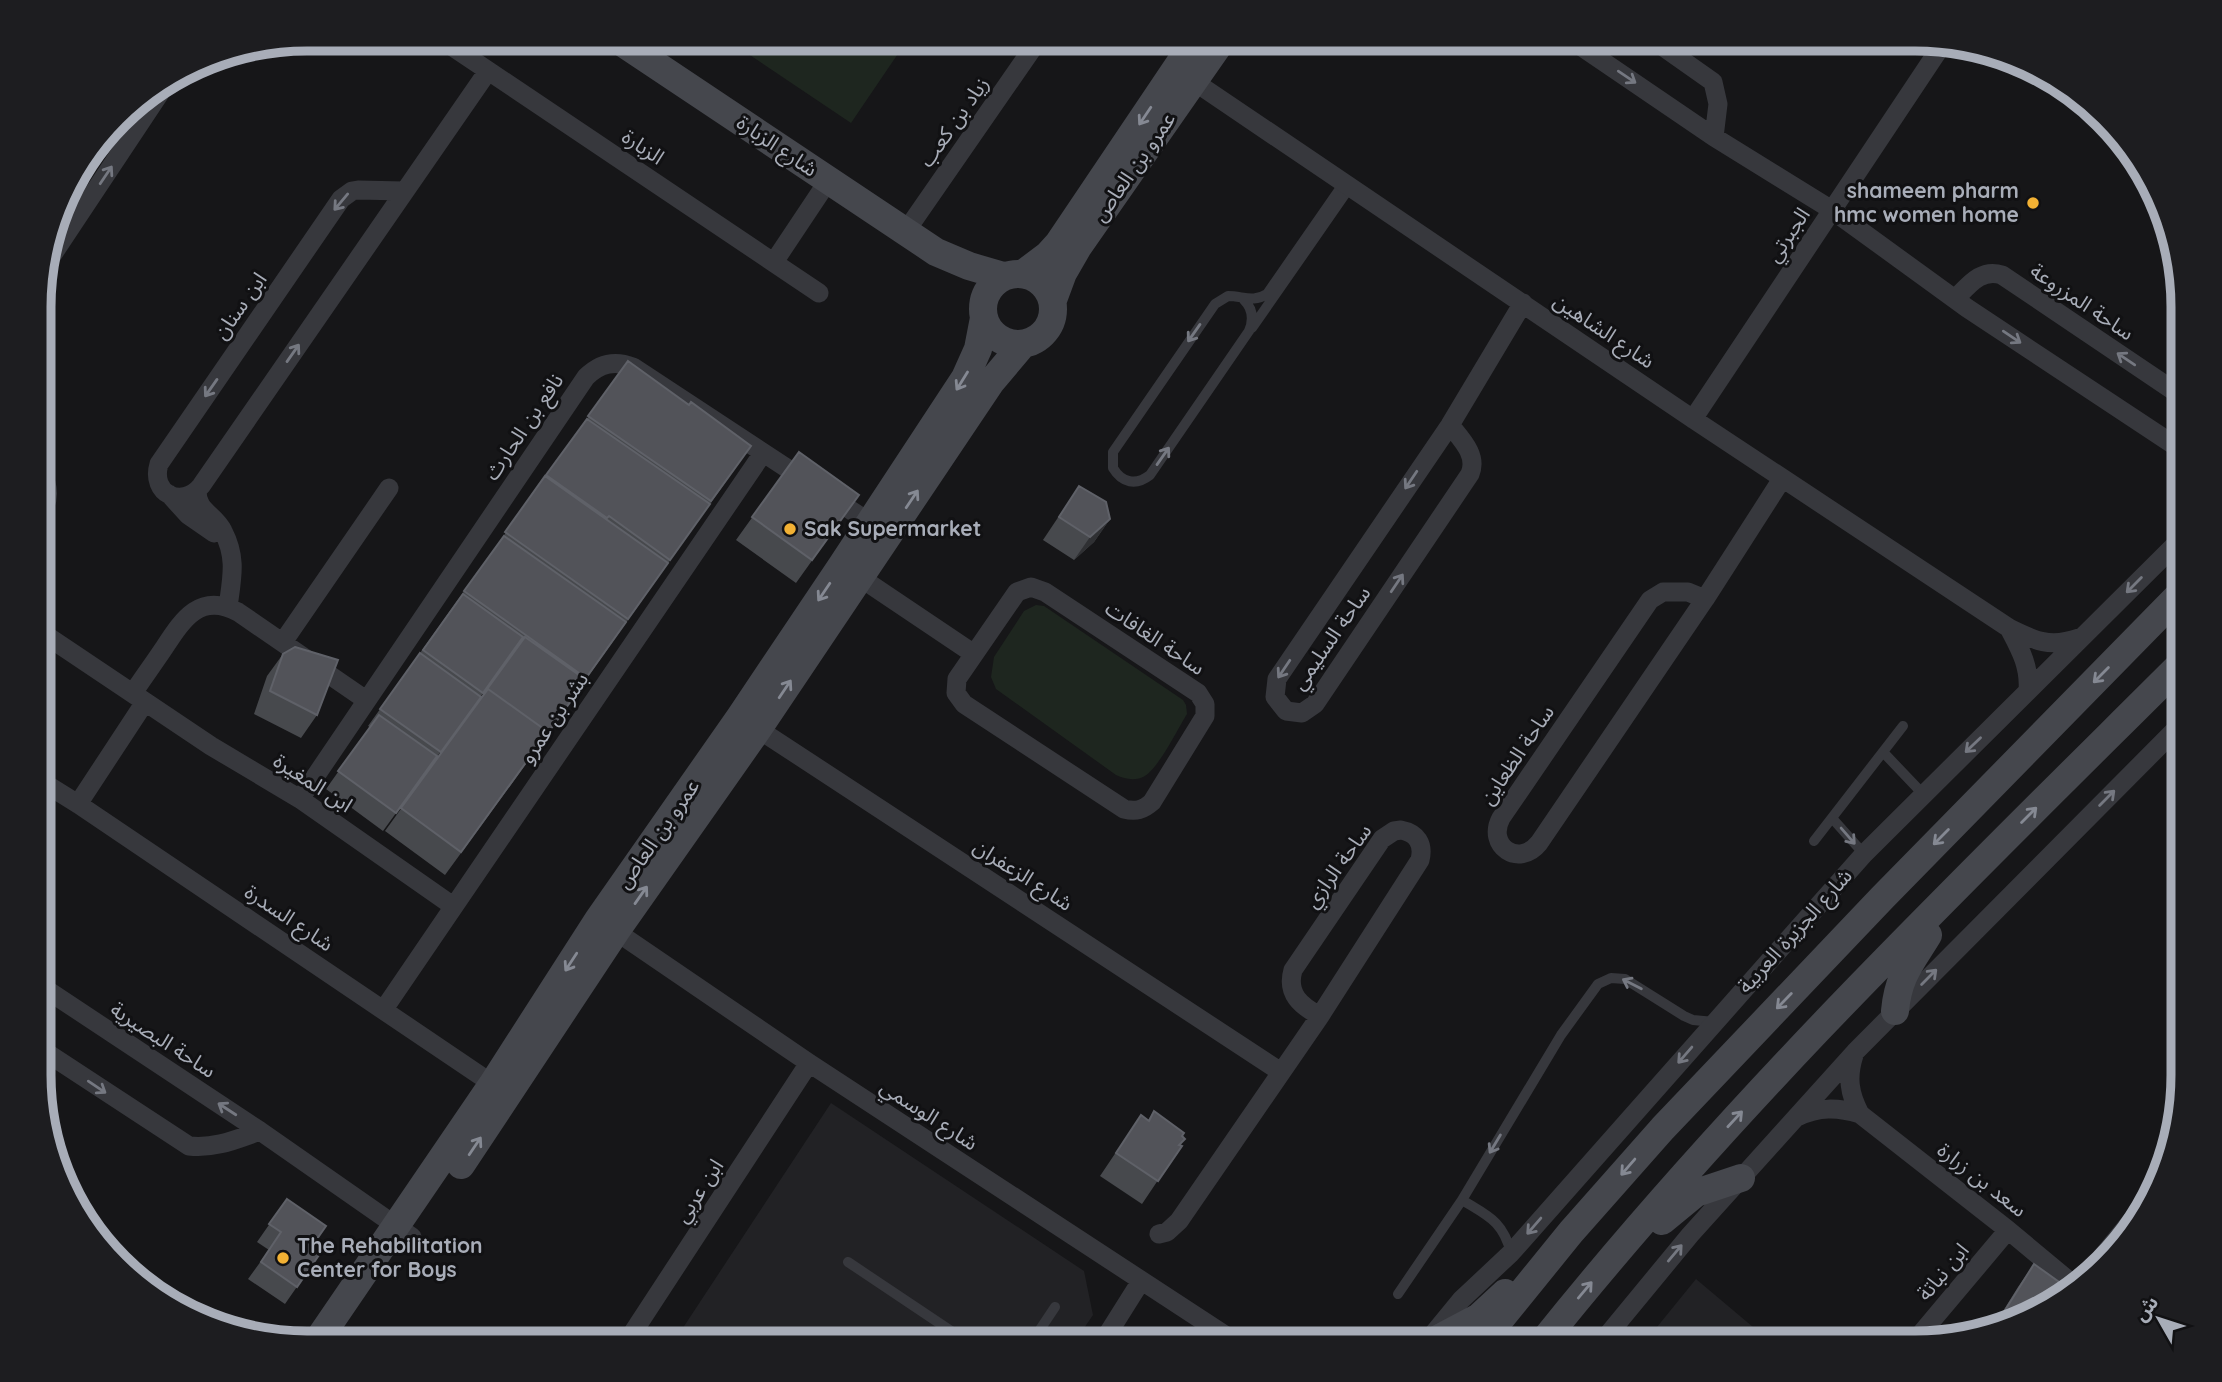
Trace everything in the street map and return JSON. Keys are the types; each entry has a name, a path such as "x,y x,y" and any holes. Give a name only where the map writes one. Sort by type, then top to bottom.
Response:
{"street":[{"name":"الزبارة","path":"460,51 819,293"},
{"name":"شارع الزبارة","path":"636,51 936,252 969,266 1013,275"},
{"name":"زياد بن كعب","path":"906,232 1030,51"},
{"name":"عمرو بن العاص","path":"1053,300 1063,273 1078,247 1185,76 1192,51"},
{"name":"عمرو بن العاص","path":"1013,275 1048,255 1058,244 1185,76 1210,51"},
{"path":"1589,51 1714,137 1832,210 1955,299 2171,443"},
{"path":"1670,51 1713,82 1718,104 1714,137"},
{"name":"الجبرتي","path":"1693,419 1938,52"},
{"path":"169,494 186,497 197,491 488,71"},
{"name":"شارع الشاهين","path":"1185,76 1782,479 2009,628 2050,644 2081,638"},
{"path":"58,246 154,102"},
{"path":"774,262 828,181"},
{"name":"ابن سنان","path":"225,537 187,515 158,481 159,464 341,199 358,190 404,191"},
{"name":"شارع الزبارة","path":"936,252 983,313"},
{"path":"1013,275 1042,282 1053,300 1054,310 1048,329 1023,344 1013,344 994,335 983,313 989,289 1013,275"},
{"name":"ساحة المزروعة","path":"1955,299 1981,275 2002,275 2171,389"},
{"name":"ساحة السليمي","path":"1450,425 1471,454 1473,467 1470,474 1315,704 1302,713 1286,711 1275,697 1277,680 1450,425 1523,303"},
{"name":"عمرو بن العاص","path":"879,529 972,364 982,334 983,313"},
{"name":"عمرو بن العاص","path":"346,1331 405,1231 501,1090 607,925 749,723 879,529 1023,344"},
{"name":"نافع بن الحارث","path":"300,799 592,371 617,363 633,367 879,529"},
{"name":"بشر بن عمرو","path":"384,1009 764,453"},
{"name":"ساحة الظعاين","path":"1705,599 1694,593 1667,591 1650,600 1501,818 1496,833 1500,843 1508,851 1525,854 1539,843 1705,599 1782,479"},
{"path":"283,642 389,488"},
{"path":"197,491 201,508 221,527 233,556 228,607"},
{"name":"شارع الجزيرة العربية","path":"1437,1331 1461,1300 1511,1253 1864,854 2171,549"},
{"path":"851,571 974,654"},
{"name":"ساحة الغافات","path":"1024,588 1038,589 1198,693 1205,704 1205,716 1152,802 1139,811 1124,809 959,699 956,693 957,679 974,654 1017,592 1024,588"},
{"name":"شارع الجزيرة العربية","path":"1492,1331 1571,1232 1663,1128 1882,898 2171,603"},
{"path":"78,804 183,620 200,608 209,605 228,607 366,700"},
{"path":"2009,628 2025,661 2029,677 2028,691"},
{"name":"ابن المغيرة","path":"51,639 211,746 300,799 453,906"},
{"path":"1552,1331 1706,1150 1825,1021 2171,674"},
{"name":"شارع الزعفران","path":"749,723 1281,1072"},
{"path":"1611,1331 1690,1235 1855,1052 2171,734"},
{"name":"شارع السدرة","path":"51,791 78,804 501,1090"},
{"name":"ساحة الرازي","path":"1158,1234 1167,1232 1179,1221 1320,1016 1420,860 1422,853 1419,839 1408,831 1394,831 1382,839 1293,970 1291,984 1294,996 1306,1008 1320,1016"},
{"path":"1895,1011 1907,965 1933,927 1944,899"},
{"name":"شارع الوسمي","path":"607,925 809,1063 1219,1331"},
{"name":"ساحة البصيرية","path":"51,993 405,1231"},
{"path":"1855,1052 1849,1084 1860,1114"},
{"path":"51,1056 189,1146 209,1147 260,1131"},
{"name":"ابن عربي","path":"634,1331 809,1063"},
{"name":"سعد بن زرارة","path":"1796,1117 1827,1108 1860,1114 2069,1280"},
{"path":"1617,1252 1644,1236 1696,1193 1741,1178"},
{"name":"ابن نباتة","path":"1923,1331 2008,1230"},
{"name":"عمرو بن العاص","path":"326,1331 405,1231"},
{"path":"1452,1331 1479,1317 1538,1257 1571,1232"},
{"path":"1110,1331 1142,1281"}],"lane":[{"path":"1347,185 1150,475 1135,482 1119,476 1112,463 1116,448 1215,304 1228,296 1244,300 1260,298 1267,294 1347,185"},
{"path":"1244,300 1251,311 1252,324 1249,331"},
{"path":"1814,841 1903,726"},
{"path":"1883,752 1923,794"},
{"path":"1832,818 1864,854"},
{"path":"1398,1294 1462,1200 1561,1035 1598,984 1611,978 1625,979 1684,1016 1693,1020 1714,1022"},
{"path":"1462,1200 1495,1220 1506,1236 1511,1253"},
{"path":"848,1262 951,1331"},
{"path":"1039,1331 1055,1307"}],"shaded area":[{"path":"744,51 900,51 851,123"},
{"path":"1036,605 1044,606 1183,700 1187,714 1161,758 1143,777 1129,779 1116,775 996,689 991,677 994,657 1024,611"},
{"path":"831,1103 1084,1271 1093,1315 1082,1331 681,1331"},
{"path":"1696,1279 1758,1331 1654,1331"}],"building":[{"path":"628,361 751,446 711,501 588,416"},
{"path":"587,419 710,504 670,560 546,475"},
{"name":"Sak Supermarket","path":"799,452 859,495 812,560 752,517"},
{"path":"545,476 668,563 628,619 505,532"},
{"path":"1079,486 1106,502 1110,519 1090,537 1059,517"},
{"path":"504,536 626,622 586,678 464,591"},
{"path":"463,594 523,637 483,693 423,650"},
{"path":"525,637 586,680 546,736 548,732 488,689 485,692"},
{"path":"295,647 338,660 317,715 270,691 283,654"},
{"path":"420,653 481,697 441,752 380,709"},
{"path":"488,689 548,732 461,852 401,808"},
{"path":"379,715 437,756 396,813 338,771"},
{"path":"1154,1111 1184,1133 1182,1136 1185,1139 1158,1181 1116,1153 1141,1115 1149,1121"},
{"path":"287,1199 326,1226 310,1249 319,1255 297,1287 261,1262 281,1232 269,1224"},
{"path":"2034,1264 2062,1284 2028,1305 2001,1316"}],"place":[{"name":"shameem pharm hmc women home","path":"2033,203"},
{"name":"Sak Supermarket","path":"790,529"},
{"name":"The Rehabilitation Center for Boys","path":"283,1258"}]}
